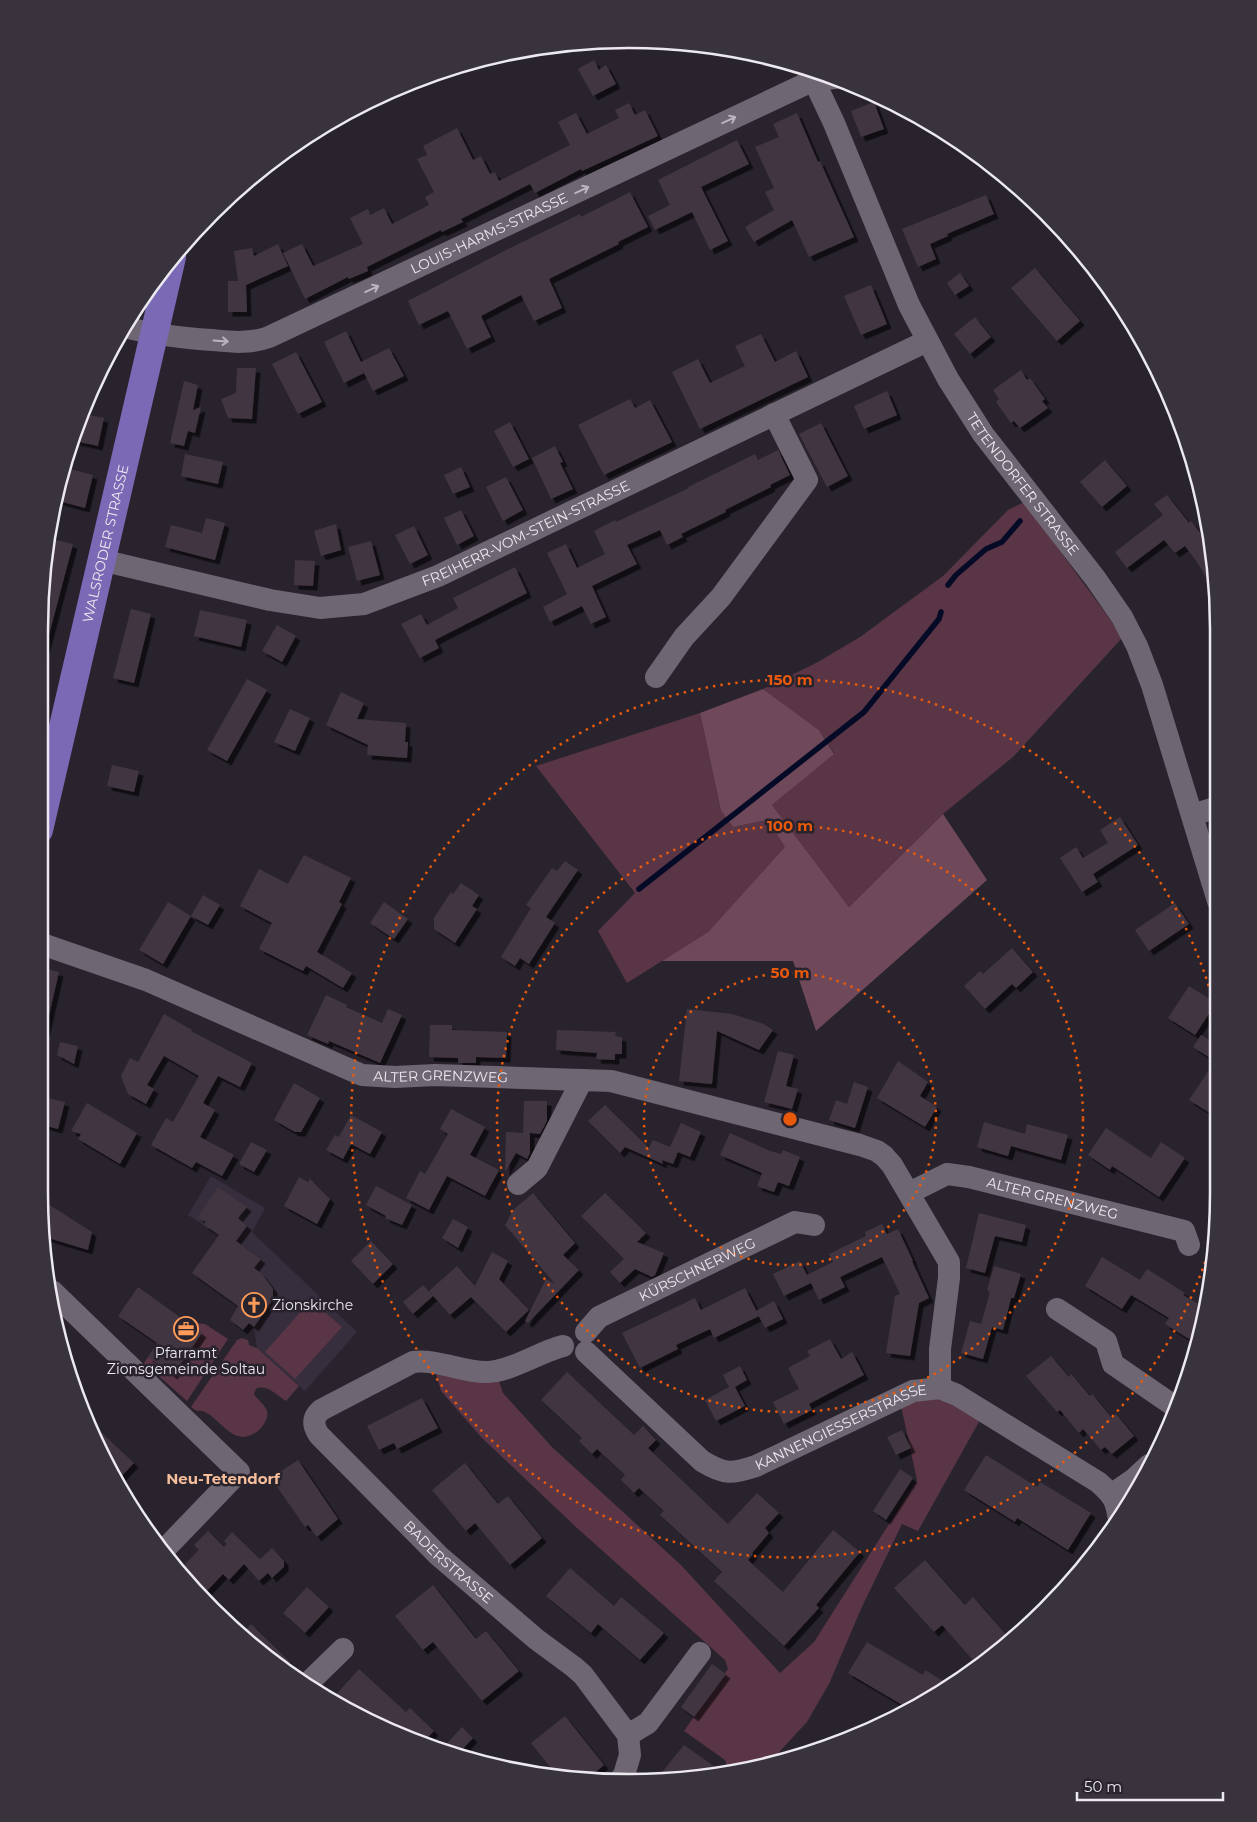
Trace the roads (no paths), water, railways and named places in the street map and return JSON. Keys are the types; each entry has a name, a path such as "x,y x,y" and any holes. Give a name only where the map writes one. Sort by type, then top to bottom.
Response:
{"main road":[{"name":"WALSRODER STRASSE","path":"48,791 101,560 163,336 170,272"}],"street":[{"name":"LOUIS-HARMS-STRASSE","path":"131,328 163,336 244,342 269,338 815,78"},
{"name":"TETENDORFER STRASSE","path":"820,80 834,123 891,265 927,341 948,379 982,434 1095,578 1122,617 1137,646 1152,685 1210,874"},
{"name":"FREIHERR-VOM-STEIN-STRASSE","path":"101,560 270,600 320,608 364,604 438,576 927,341"},
{"path":"656,677 684,637 721,597 807,480 774,414"},
{"path":"1192,814 1210,809"},
{"name":"ALTER GRENZWEG","path":"48,946 146,980 362,1075 395,1077 435,1075 612,1081 877,1151 892,1165 949,1262 949,1278 940,1349 940,1388"},
{"path":"518,1184 537,1168 582,1080"},
{"name":"ALTER GRENZWEG","path":"910,1193 947,1174 969,1177 1184,1231 1189,1245"},
{"name":"KÜRSCHNERWEG","path":"586,1342 599,1317 794,1222 814,1225"},
{"path":"57,1296 239,1472 168,1546"},
{"path":"1057,1310 1106,1341 1113,1364 1170,1403"},
{"name":"BADERSTRASSE","path":"586,1342 580,1328 572,1328 564,1334 563,1346 546,1350 509,1368 486,1372 426,1360 413,1362 321,1410 314,1421 315,1429 319,1436 439,1556 536,1639 583,1675 628,1735"},
{"name":"KANNENGIESSERSTRASSE","path":"586,1342 702,1462 719,1471 739,1472 756,1466 913,1391 940,1388 957,1395 1098,1482 1112,1494"},
{"path":"1116,1509 1112,1494 1135,1478"},
{"path":"311,1680 344,1649"},
{"path":"624,1774 630,1756 628,1735 648,1723 700,1653"}],"waterway":[{"path":"948,585 956,575 986,549 1002,542 1020,521"},
{"path":"639,889 864,712 939,619 941,612"}],"place":[{"name":"Zionskirche","path":"254,1305"},
{"name":"Pfarramt Zionsgemeinde Soltau","path":"186,1329"}],"district":[{"name":"Neu-Tetendorf","path":"223,1478"}]}
